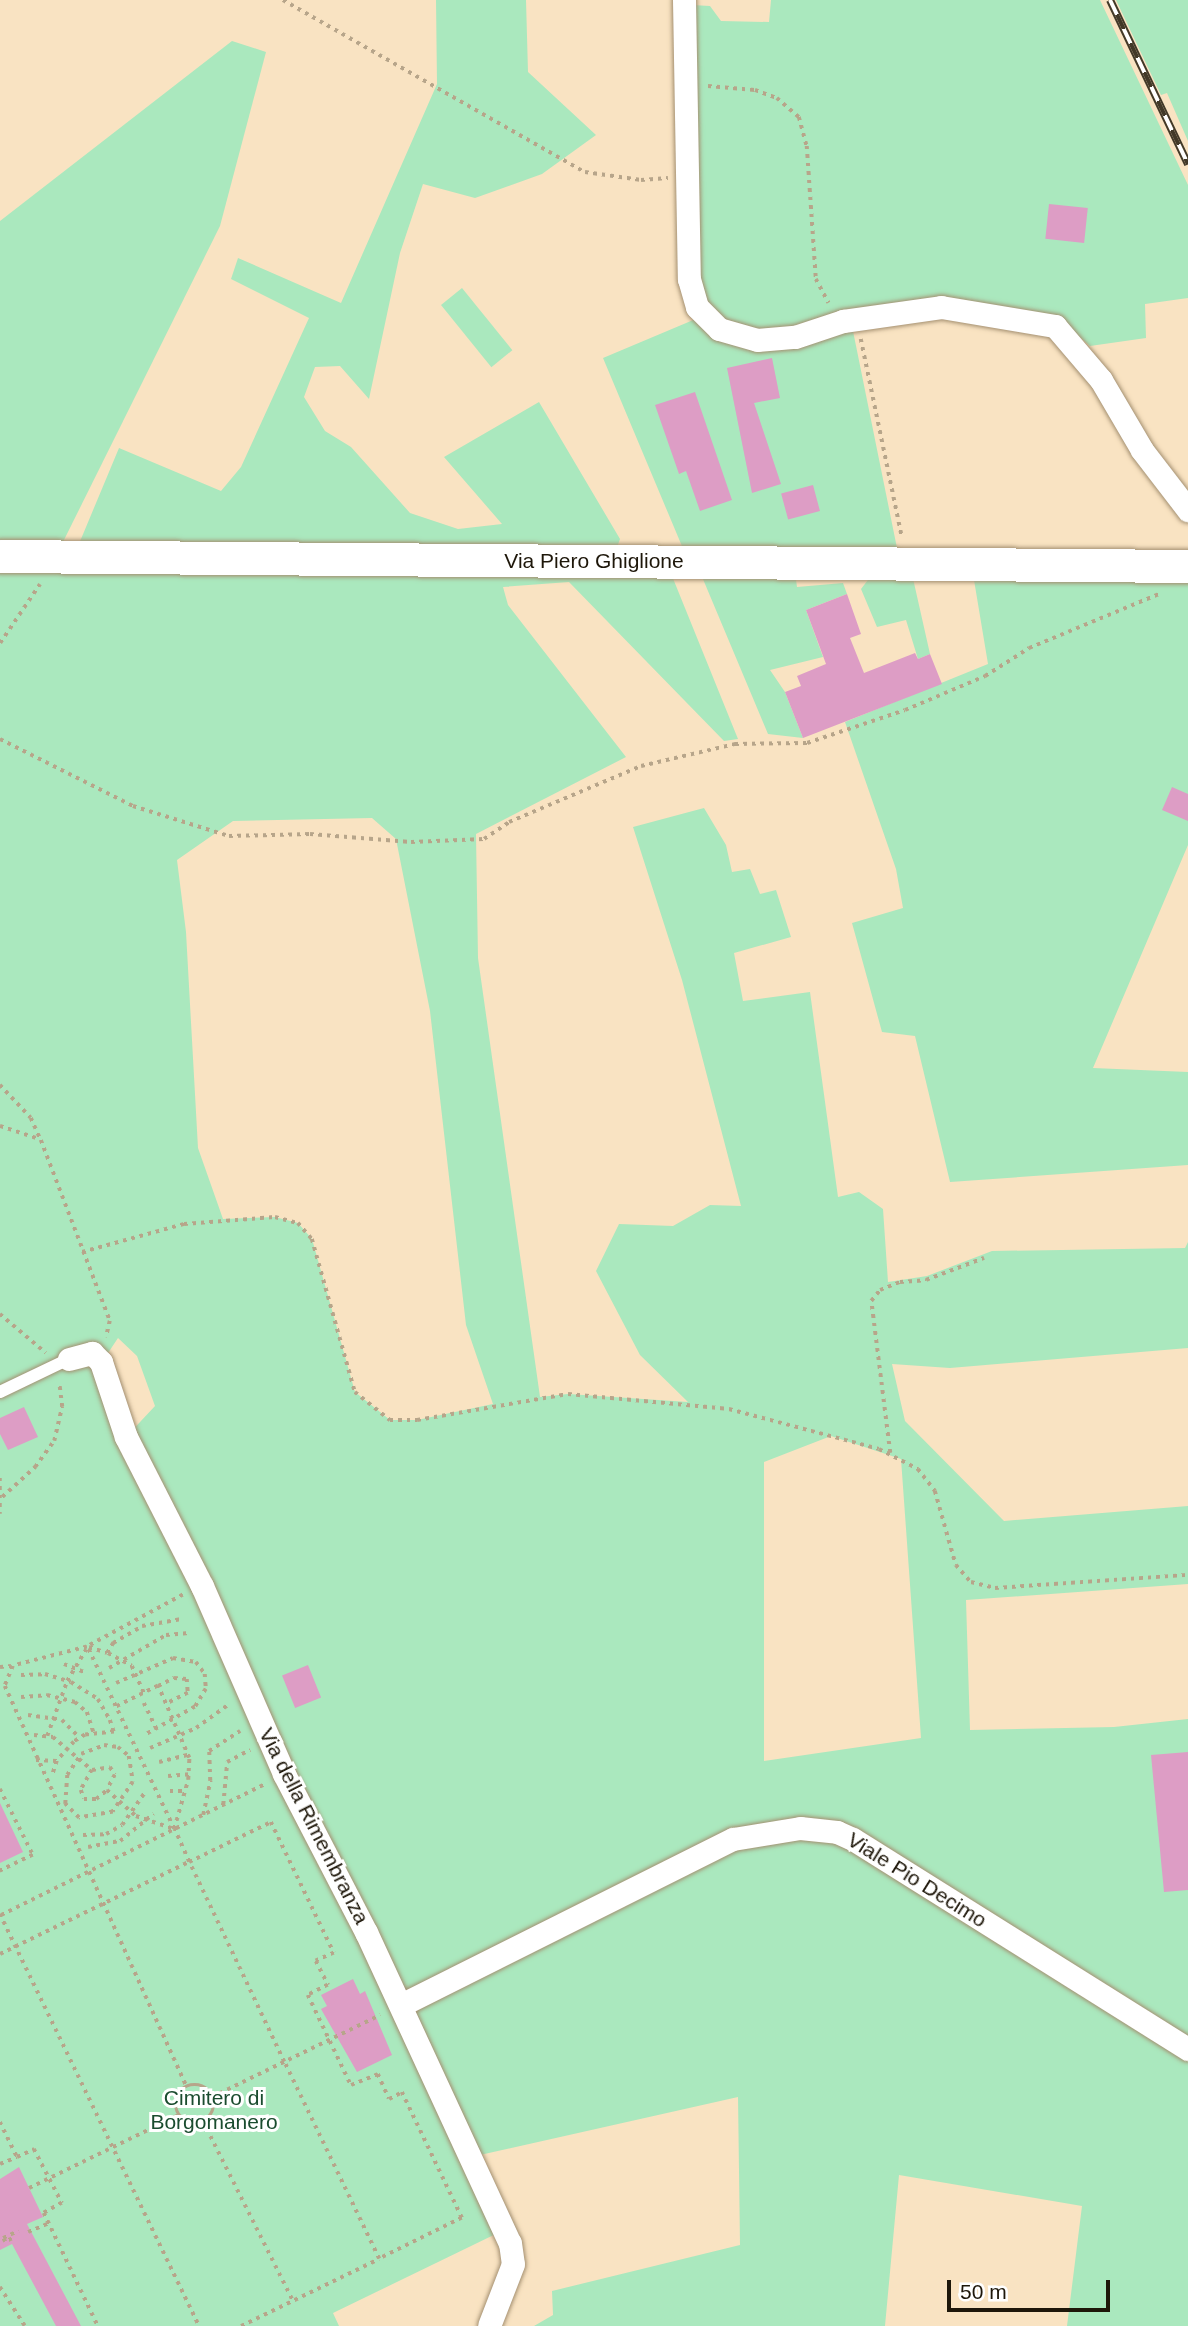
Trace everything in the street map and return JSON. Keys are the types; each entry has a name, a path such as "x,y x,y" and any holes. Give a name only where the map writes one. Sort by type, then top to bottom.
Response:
{"street":[{"path":"684,0 689,279 697,307 719,329 757,340 795,337 844,321 941,307 1055,326 1101,380 1142,450 1188,510"},
{"name":"Via Piero Ghiglione","path":"0,556 1188,566"},
{"path":"62,1362 92,1353 102,1362"},
{"name":"Via della Rimembranza","path":"102,1362 126,1437 202,1586 284,1774 401,2006 513,2251 513,2264 489,2326"},
{"name":"Viale Pio Decimo","path":"401,2006 733,1839 800,1828 837,1832 853,1839 1188,2049"}],"lane":[{"path":"0,1392 62,1362"}],"path":[{"path":"283,0 585,172 641,180 687,177"},
{"path":"685,85 755,90 778,98 799,117 807,146 816,279 844,321 854,326 860,338 908,563"},
{"path":"0,643 61,557"},
{"path":"0,739 133,806 229,835 310,834 411,842 484,839 509,822 641,766 736,744 807,743 905,710 985,676 1029,648 1165,591"},
{"path":"0,1085 31,1118 110,1321 102,1362"},
{"path":"0,1126 41,1140"},
{"path":"82,1252 184,1224 275,1217 298,1223 312,1239 355,1392 390,1420 417,1420 568,1394 660,1399 780,1421 890,1454 918,1469 935,1491 956,1565 971,1582 995,1588 1188,1575"},
{"path":"890,1454 871,1301 880,1290 900,1282 926,1280 984,1258"},
{"path":"0,1314 62,1362 62,1407 54,1441 35,1467 2,1497"},
{"path":"0,1478 0,1514"},
{"path":"0,1667 87,1647 202,1586"},
{"path":"107,1653 113,1643 142,1626 181,1619"},
{"path":"108,1668 166,1635 189,1633"},
{"path":"87,1647 122,1659 136,1673 144,1693"},
{"path":"47,1735 67,1681 87,1647"},
{"path":"87,1647 379,2259"},
{"path":"116,1682 173,1658 186,1658 201,1667 206,1681 202,1698 174,1722 148,1734"},
{"path":"64,1664 75,1666 84,1672"},
{"path":"13,1666 6,1675 6,1692 187,2087"},
{"path":"20,1675 45,1674 92,1693 110,1720 114,1732 94,1733 80,1738 57,1761 53,1773"},
{"path":"116,1707 182,1676 187,1679 188,1693 166,1704"},
{"path":"158,1686 188,1755 186,1791 174,1829"},
{"path":"21,1697 60,1697 87,1712 94,1733"},
{"path":"144,1703 157,1730"},
{"path":"150,1748 181,1735 228,1704"},
{"path":"28,1715 53,1717 69,1724 80,1738"},
{"path":"110,1720 120,1716"},
{"path":"203,1815 210,1781 209,1751 240,1731"},
{"path":"34,1735 47,1735 68,1748 92,1770"},
{"path":"104,1745 124,1751 134,1776 121,1803 99,1818 71,1814 64,1790 78,1758 104,1745"},
{"path":"223,1805 227,1762 250,1750"},
{"path":"159,1762 188,1755"},
{"path":"36,1760 57,1761"},
{"path":"104,1765 114,1770 107,1790 96,1799 81,1796 92,1770 104,1765"},
{"path":"168,1776 189,1774"},
{"path":"200,2326 0,1914 284,1774"},
{"path":"0,1789 33,1855 0,1871"},
{"path":"107,1790 132,1813 174,1829"},
{"path":"170,1791 186,1791"},
{"path":"83,1835 115,1830 132,1813 144,1794"},
{"path":"88,1847 120,1841 148,1821 153,1814"},
{"path":"0,1954 271,1822 334,1953 316,1961 328,1984 308,1995 329,2040 351,2085 378,2074 389,2099 402,2092 462,2218 241,2326"},
{"path":"212,2097 401,2006"},
{"path":"187,2087 204,2088 212,2097 211,2114 203,2121 192,2123 179,2115 176,2099 187,2087"},
{"path":"29,2188 179,2115"},
{"path":"203,2121 293,2301"},
{"path":"0,2122 17,2157"},
{"path":"0,2164 34,2149 62,2203 44,2213 98,2326"},
{"path":"28,2232 49,2223"},
{"path":"12,2239 5,2242 3,2238 18,2231"},
{"path":"0,2287 25,2326"}],"green space":[{"path":"436,0 526,0 528,72 596,135 542,174 475,198 423,184 400,253 369,399 340,366 315,367 304,397 325,431 351,447 410,513 458,529 502,524 444,457 539,402 620,539 615,553 76,551 119,448 221,491 241,467 309,318 231,279 238,258 341,303 437,84"},
{"path":"771,0 1100,0 1188,185 1188,298 1145,304 1146,338 1090,346 1060,320 1042,313 939,299 758,334 720,323 704,305 694,279 692,5 710,6 721,21 769,22"},
{"path":"1116,0 1188,0 1188,141 1167,93 1161,95"},
{"path":"232,41 266,52 220,226 58,552 0,550 0,221"},
{"path":"462,288 512,350 491,367 441,305"},
{"path":"698,318 713,335 853,331 898,553 684,551 603,358"},
{"name":"Cimitero di Borgomanero","path":"670,571 738,739 724,741 569,582 503,587 508,605 626,757 476,834 478,958 540,1397 568,1394 688,1402 640,1355 596,1271 619,1224 673,1226 710,1205 741,1206 682,980 633,827 704,808 726,845 732,872 750,869 760,894 776,890 791,937 734,953 743,1001 810,992 838,1197 859,1192 883,1209 888,1282 927,1276 992,1251 1185,1248 1188,1242 1188,1348 950,1368 892,1364 905,1421 1004,1521 1188,1506 1188,1584 966,1600 970,1730 1114,1727 1188,1719 1188,2326 1067,2326 1082,2206 899,2175 885,2326 534,2326 553,2315 552,2291 740,2245 738,2097 471,2157 504,2230 333,2313 339,2326 0,2326 0,572","holes":["372,818 396,839 430,1011 466,1325 493,1404 417,1420 390,1420 355,1392 312,1239 298,1223 275,1217 223,1219 198,1148 186,932 177,860 233,821","118,1338 137,1356 155,1406 126,1437 102,1362","831,1436 901,1459 921,1738 764,1761 764,1462"]},
{"path":"700,572 795,572 797,587 843,583 847,594 806,610 823,657 770,670 785,692 803,738 768,734"},
{"path":"912,574 930,654 918,659 906,620 877,627 861,589 871,576"},
{"path":"973,574 1188,577 1188,845 1093,1068 1188,1072 1188,1165 950,1182 915,1036 882,1032 852,923 903,908 896,869 845,722 988,664"}],"building":[{"path":"1049,204 1088,208 1084,243 1045,239"},
{"path":"772,358 780,398 754,403 781,484 752,493 727,368"},
{"path":"695,392 732,500 700,511 686,471 679,474 655,405"},
{"path":"813,485 820,511 788,520 781,494"},
{"path":"847,594 861,634 850,638 864,673 915,653 918,659 930,654 942,684 803,738 785,692 801,686 797,676 826,664 806,610"},
{"path":"1172,787 1188,794 1188,821 1162,810"},
{"path":"24,1407 38,1437 8,1450 0,1434 0,1418"},
{"path":"308,1665 321,1697 295,1708 282,1675"},
{"path":"1188,1752 1188,1890 1164,1892 1151,1755"},
{"path":"0,1803 23,1852 0,1863"},
{"path":"353,1979 360,1994 365,1991 392,2055 357,2072 321,2009 327,2006 321,1995"},
{"path":"19,2167 43,2217 27,2224 81,2326 56,2326 12,2244 0,2250 0,2179"}],"railway":[{"path":"1110,0 1188,164"}]}
